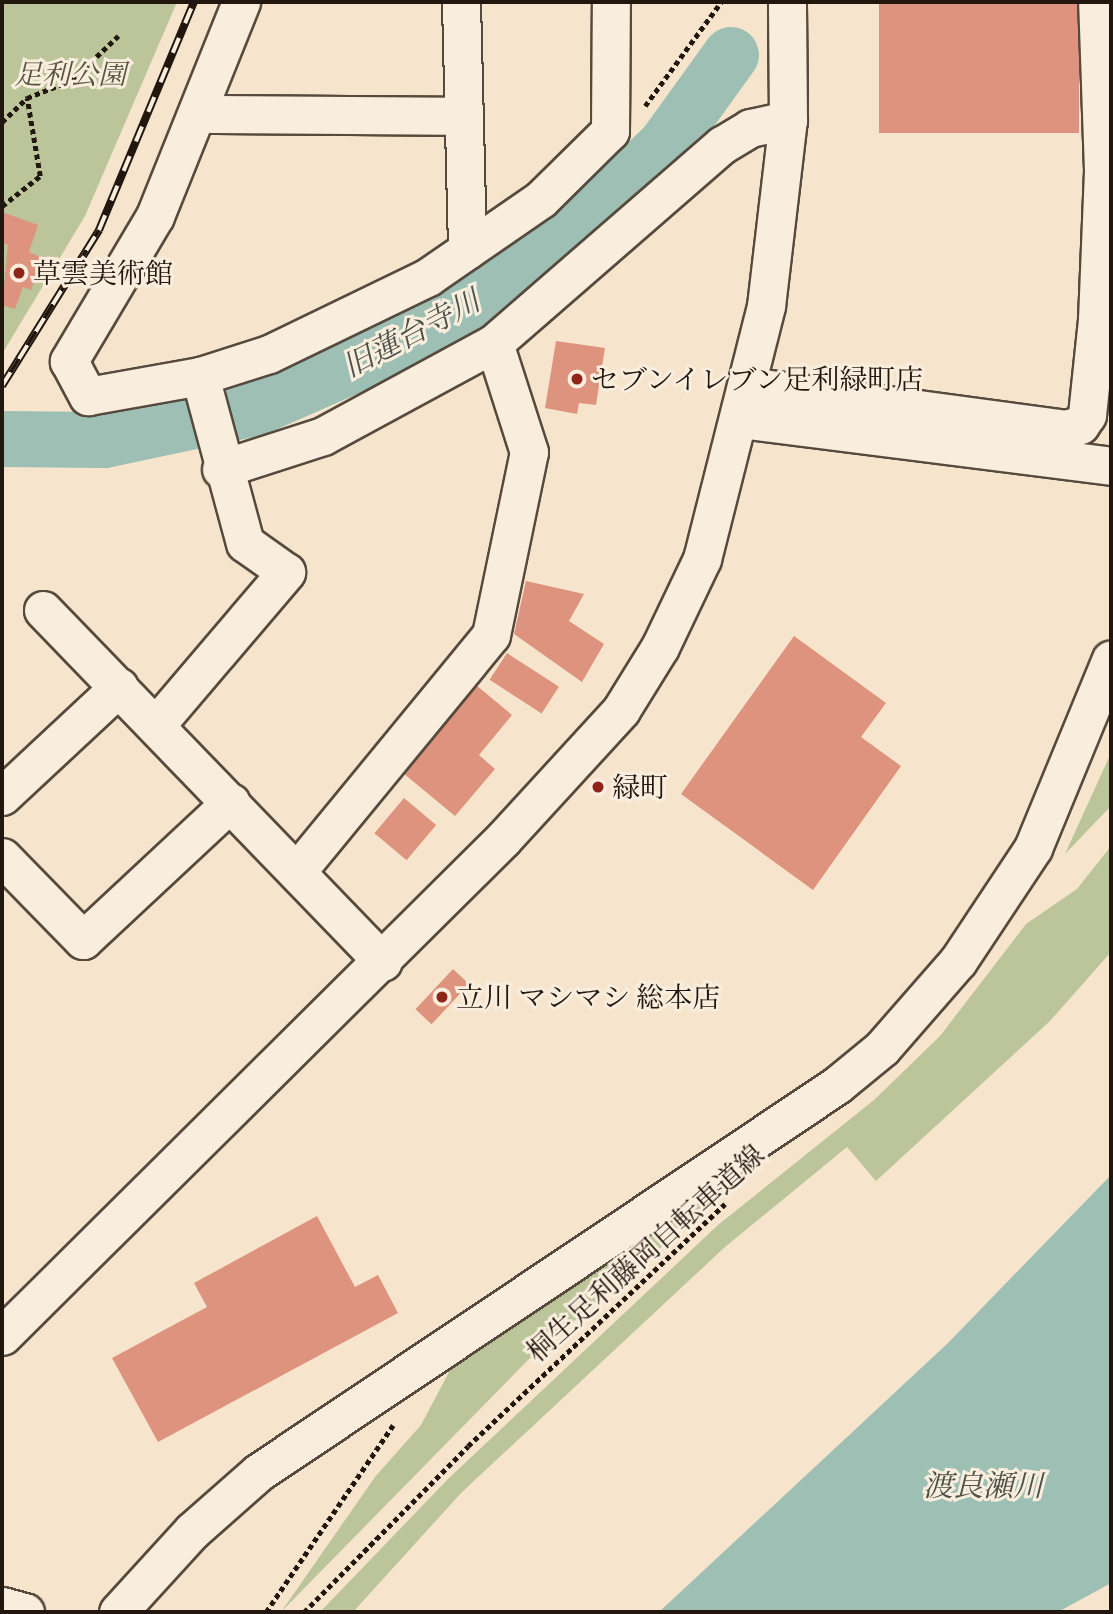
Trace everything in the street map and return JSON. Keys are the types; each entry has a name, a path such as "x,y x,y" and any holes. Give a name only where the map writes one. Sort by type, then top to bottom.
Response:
{"street":[{"path":"241,2 201,114 155,216 69,361 88,396 202,387 428,277 541,199 610,131 611,2"},
{"path":"461,2 467,250"},
{"path":"2,1336 383,962 621,710 660,647 702,559 744,403 770,280 788,120 787,2"},
{"path":"744,403 1065,429 1080,425 1087,415 1097,320 1103,170 1097,2"},
{"path":"201,114 463,116"},
{"path":"219,460 323,436 494,343 722,145 751,128 788,120"},
{"path":"298,870 491,635 529,452 494,343"},
{"path":"156,725 286,572 245,543 219,460 202,387"},
{"path":"744,403 1111,466"},
{"path":"43,610 298,870 383,962"},
{"path":"118,1612 192,1531 259,1472 837,1085 882,1048 958,961 1033,848 1111,659"},
{"path":"2,796 119,687"},
{"path":"2,857 83,940 231,802"},
{"path":"2,1606 25,1612"}],"path":[{"path":"640,113 721,2"},
{"path":"2,121 27,99 72,80 118,36"},
{"path":"2,206 40,176 27,99"},
{"name":"桐生足利藤岡自転車道線","path":"304,1612 468,1446 732,1198"},
{"path":"266,1612 402,1412"}],"green space":[{"name":"足利公園","path":"2,2 177,2 85,216 2,354"},
{"path":"1111,753 1111,806 1065,854"},
{"path":"1111,846 1111,952 1050,1021 876,1181 847,1147 725,1247 462,1492 353,1612 320,1612 449,1478 718,1225 874,1100 940,1036 1026,924 1077,889"},
{"path":"710,1192 716,1201 529,1359 281,1612 375,1477 421,1425 456,1359"}],"water":[{"name":"渡良瀬川","path":"1111,1175 1111,1583 1058,1612 659,1612 948,1343"}],"building":[{"path":"879,2 1079,2 1079,133 879,133"},
{"name":"草雲美術館","path":"2,212 38,225 29,252 43,258 31,290 23,287 15,309 2,305 8,245 2,243"},
{"path":"556,341 605,348 596,405 579,403 577,414 545,408"},
{"path":"526,581 584,594 569,621 604,644 582,682 514,634"},
{"path":"794,636 886,703 861,737 901,766 813,890 681,794"},
{"path":"507,653 559,687 542,714 490,680"},
{"path":"476,685 512,715 479,755 495,769 455,816 403,773"},
{"path":"404,798 436,825 407,860 374,833"},
{"name":"立川 マシマシ 総本店","path":"453,969 469,984 432,1024 415,1009"},
{"path":"317,1216 355,1287 378,1275 398,1313 158,1442 112,1358 207,1307 194,1283"}],"waterway":[{"name":"旧蓮台寺川","path":"2,439 104,440 256,408 394,347 558,248 666,145 731,55"}],"railway":[{"path":"2,386 99,230 194,2"}],"place":[{"name":"草雲美術館","path":"19,273"},
{"name":"セブンイレブン足利緑町店","path":"577,379"},
{"name":"緑町","path":"598,787"},
{"name":"立川 マシマシ 総本店","path":"442,997"}]}
